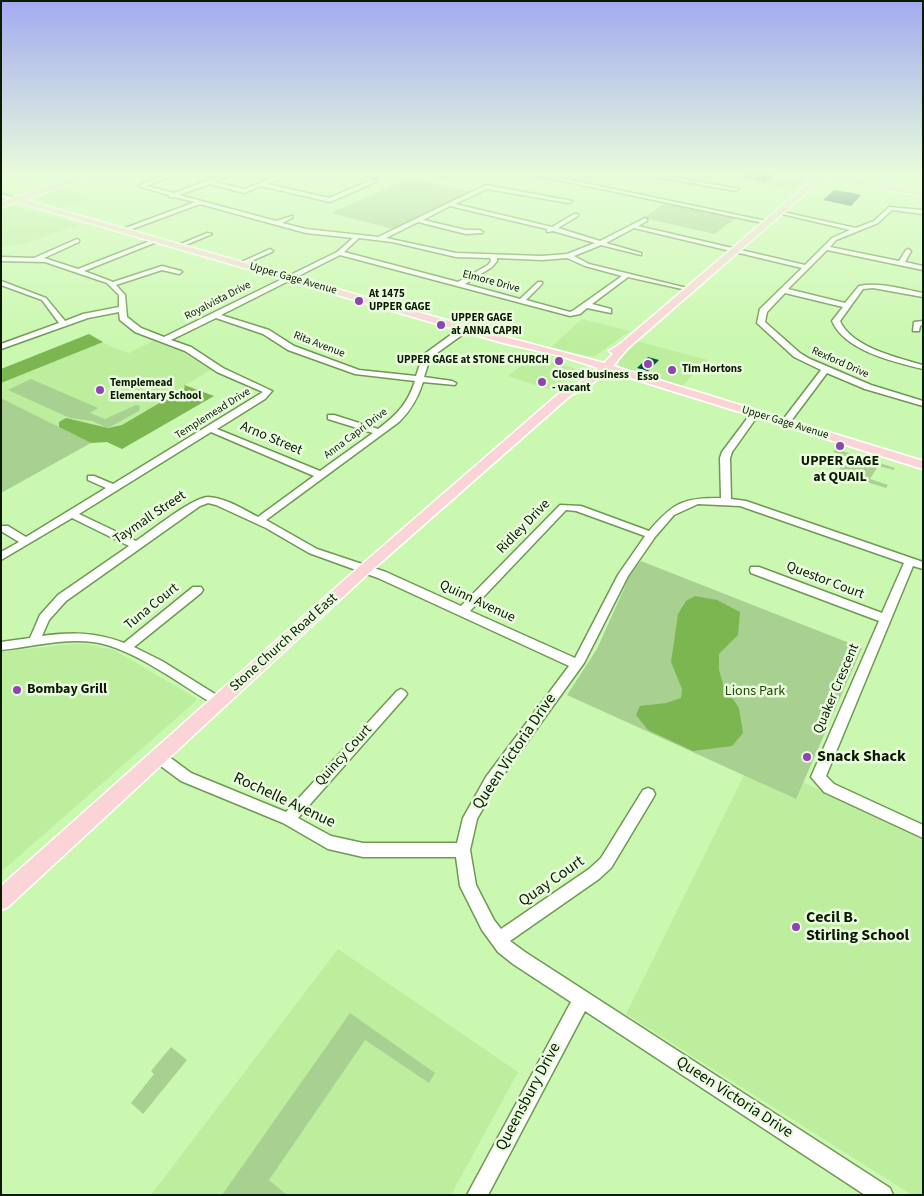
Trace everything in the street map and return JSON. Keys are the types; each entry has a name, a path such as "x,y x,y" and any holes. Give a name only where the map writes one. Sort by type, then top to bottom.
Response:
{"main road":[{"name":"Upper Gage Avenue","path":"115,229 556,354 559,357 598,367 636,381 648,382 923,465"},
{"name":"Stone Church Road East","path":"1,900 365,569 570,390 578,389 598,367 620,353 622,348 760,229"}],"street":[{"path":"122,231 128,229"},
{"path":"298,229 357,237 380,238 456,255 493,256 568,256 601,243 627,229"},
{"path":"380,238 398,229"},
{"path":"453,229 466,232 480,232"},
{"path":"546,233 553,229 639,254"},
{"path":"643,229 734,252 806,267"},
{"path":"851,229 856,230"},
{"name":"Rexford Drive","path":"859,229 834,239 763,311 761,324 797,355 878,391 923,404"},
{"path":"179,246 209,234"},
{"name":"Royalvista Drive","path":"166,340 339,253 357,237"},
{"path":"78,270 157,240"},
{"path":"36,259 77,241"},
{"path":"825,248 923,268"},
{"path":"240,264 270,251"},
{"path":"901,263 908,251"},
{"name":"Elmore Drive","path":"339,253 570,314 577,312 627,275"},
{"path":"459,285 490,266 494,261 493,256"},
{"path":"568,256 587,265 689,290"},
{"path":"1,259 36,259 78,270 113,284 162,268 179,272"},
{"path":"1,283 44,299 63,324"},
{"path":"521,301 540,283"},
{"name":"Templemead Drive","path":"1,557 262,397 268,391 220,370 188,349 148,335 128,323 123,318 122,295 113,284"},
{"path":"923,295 866,285 861,287 836,321 840,332 857,343 923,367"},
{"path":"784,290 848,306"},
{"path":"586,305 608,311"},
{"path":"1,347 92,314 122,308"},
{"name":"Rita Avenue","path":"215,315 266,332 291,348 358,372 452,383"},
{"path":"916,329 917,324 923,323"},
{"name":"Anna Capri Drive","path":"259,521 406,410 415,395 428,354 466,328"},
{"path":"785,423 826,369"},
{"path":"726,501 725,458 727,452 755,414"},
{"path":"331,417 379,432"},
{"name":"Arno Street","path":"210,429 321,475"},
{"path":"91,478 113,488"},
{"name":"Taymall Street","path":"34,642 44,618 62,598 136,544 196,504 207,500 219,502 259,521 313,551 365,569"},
{"name":"Queen Victoria Drive","path":"883,1195 535,971 499,939 488,925 468,886 463,850 470,818 481,798 576,664 623,575 651,535 670,513 696,501 726,501 751,506 923,566"},
{"name":"Ridley Drive","path":"462,612 564,507 577,508 651,535"},
{"path":"72,514 136,544"},
{"path":"4,528 27,542"},
{"name":"Quaker Crescent","path":"910,561 818,776 829,788 923,832"},
{"name":"Quinn Avenue","path":"365,569 576,664"},
{"name":"Questor Court","path":"755,570 885,619"},
{"name":"Tuna Court","path":"125,648 197,590"},
{"path":"1,646 93,638 125,648 219,702"},
{"name":"Quincy Court","path":"288,818 401,694"},
{"name":"Rochelle Avenue","path":"158,757 186,777 288,818 328,842 363,850 463,850"},
{"name":"Quay Court","path":"499,939 594,874 606,863 648,794"},
{"name":"Queensbury Drive","path":"477,1195 581,1000"}],"shaded area":[{"path":"1,229 67,229 24,244 1,246"},
{"path":"582,319 630,331 595,356 587,356 551,347"},
{"name":"Templemead Elementary School","path":"89,334 111,347 129,353 153,341 180,351 211,370 185,385 214,396 122,449 107,442 91,443 1,398 1,369"},
{"path":"89,334 103,342 1,383 1,369"},
{"path":"637,341 708,360 682,386 621,368 618,362"},
{"path":"533,356 577,369 553,391 508,376"},
{"path":"184,385 214,396 122,449 107,442 91,443 59,427 59,422 66,418 108,428 122,425 185,388"},
{"path":"695,596 717,600 740,612 738,635 719,654 719,670 723,684 739,708 743,733 732,746 693,751 648,730 636,715 640,706 666,703 681,698 682,689 671,662 678,614 686,601"},
{"path":"88,644 114,650 196,698 196,701 1,872 1,652"},
{"name":"Cecil B. Stirling School","path":"744,775 795,799 803,782 923,840 923,1195 912,1195 626,1014"},
{"path":"338,949 518,1072 451,1195 151,1195"}],"green space":[{"path":"692,229 722,229 715,234"},
{"path":"31,379 98,408 90,413 105,419 136,405 140,406 139,411 108,428 92,421 70,418 8,390"},
{"path":"1,398 91,443 1,493"},
{"path":"836,449 895,468 894,470 878,466 870,479 888,485 886,488 848,476 842,484 832,480 847,457 833,452"},
{"name":"Lions Park","path":"641,561 862,648 796,799 567,695 597,649 631,573"},
{"path":"350,1013 435,1073 429,1083 365,1040 269,1180 287,1195 222,1195"},
{"path":"171,1047 187,1060 143,1114 131,1103 154,1074 151,1071"}],"building":[{"name":"Esso","path":"648,357 659,360 648,371 637,368"}],"place":[{"name":"At 1475 UPPER GAGE","path":"359,301"},
{"name":"UPPER GAGE at ANNA CAPRI","path":"441,325"},
{"name":"UPPER GAGE at STONE CHURCH","path":"559,361"},
{"name":"Esso","path":"648,364"},
{"name":"Tim Hortons","path":"672,370"},
{"name":"Closed business - vacant","path":"542,382"},
{"name":"Templemead Elementary School","path":"100,390"},
{"name":"UPPER GAGE at QUAIL","path":"840,446"},
{"name":"Bombay Grill","path":"17,690"},
{"name":"Snack Shack","path":"807,757"},
{"name":"Cecil B. Stirling School","path":"796,927"}]}
